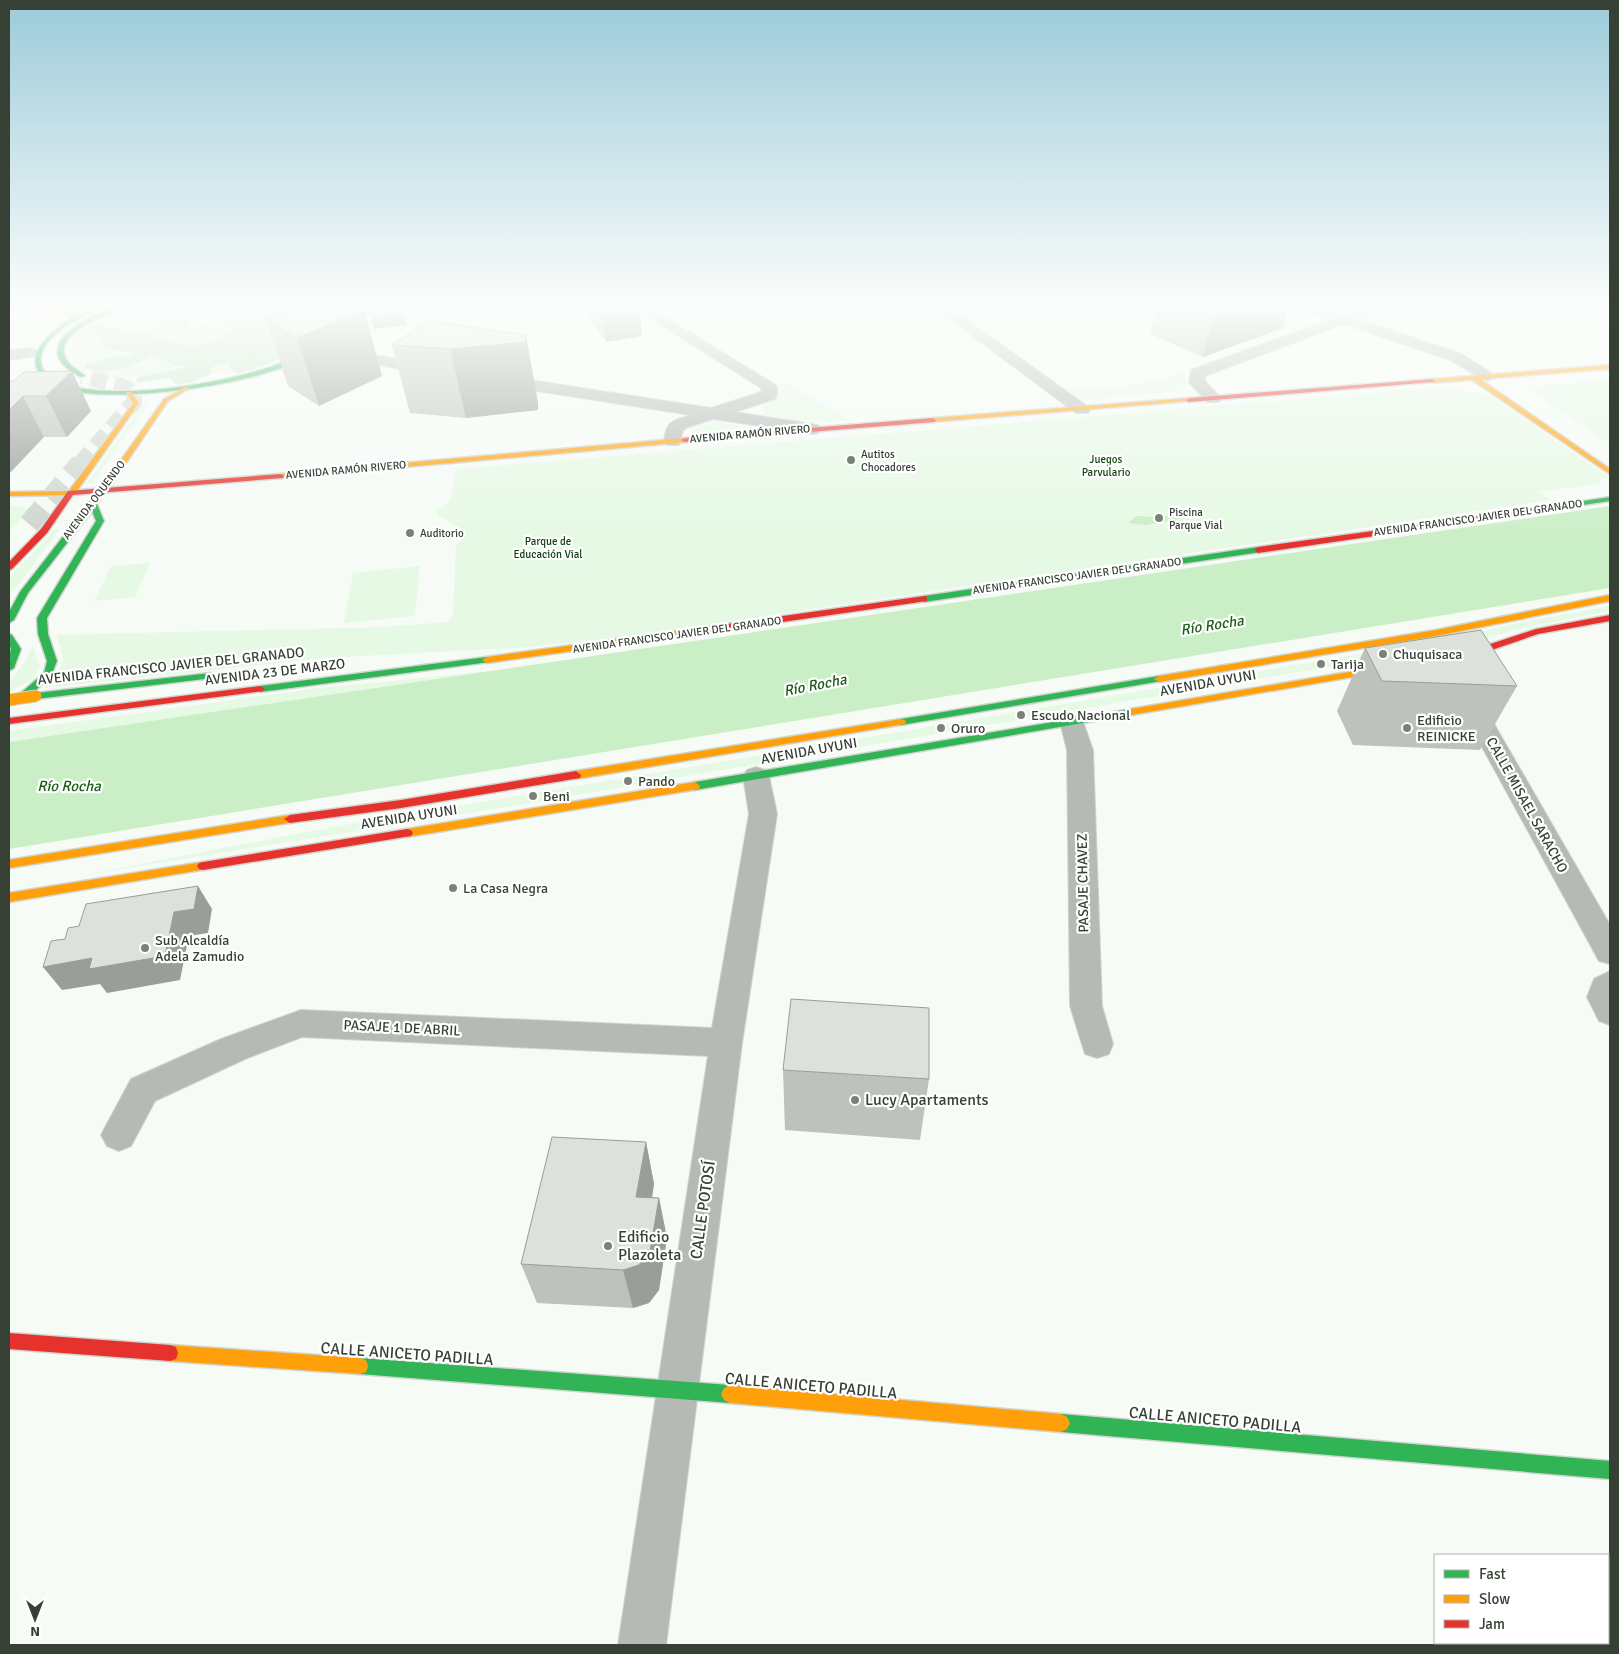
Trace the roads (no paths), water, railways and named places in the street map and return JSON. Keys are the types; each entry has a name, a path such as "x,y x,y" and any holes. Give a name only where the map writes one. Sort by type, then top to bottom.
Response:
{"main road":[{"path":"55,383 88,391 129,393 187,388 213,383"},
{"name":"AVENIDA RAMÓN RIVERO","path":"9,494 103,491 812,429 1396,383"},
{"path":"1481,383 1610,472"},
{"path":"1498,383 1610,461"},
{"name":"AVENIDA OQUENDO","path":"9,620 24,592 103,491 166,400 187,388"},
{"name":"AVENIDA OQUENDO","path":"9,567 44,531 136,403 129,393"},
{"name":"AVENIDA FRANCISCO JAVIER DEL GRANADO","path":"545,653 1610,498"},
{"path":"9,707 29,693 48,674 52,661 43,634 42,618 49,603 100,521 93,504"},
{"name":"AVENIDA UYUNI","path":"9,864 253,824 401,804 1416,636 1610,598"},
{"path":"1474,653 1536,632 1610,618"},
{"path":"9,637 16,648 9,668"},
{"path":"1444,659 1474,653 1539,645"},
{"name":"AVENIDA 23 DE MARZO","path":"9,721 545,653"},
{"path":"357,665 426,668"},
{"name":"AVENIDA UYUNI","path":"9,898 248,857 398,835 756,776 1402,666"},
{"name":"AVENIDA FRANCISCO JAVIER DEL GRANADO","path":"9,700 217,676"},
{"path":"164,851 401,804"},
{"path":"199,879 398,835"},
{"name":"CALLE ANICETO PADILLA","path":"9,1341 678,1390 1610,1470"}],"street":[{"path":"520,383 812,429"},
{"path":"673,441 674,429 680,424 769,395 769,386 764,383"},
{"path":"1046,383 1082,409"},
{"path":"1198,383 1213,398"},
{"name":"CALLE MISAEL SARACHO","path":"1444,659 1610,952"},
{"name":"PASAJE CHAVEZ","path":"1072,722 1080,750 1086,1006 1098,1044"},
{"name":"CALLE POTOSÍ","path":"642,1645 726,1043 763,814 756,776"},
{"path":"1610,984 1605,988 1603,997 1610,1012"},
{"name":"PASAJE 1 DE ABRIL","path":"119,1135 143,1090 233,1049 300,1023 726,1043"}],"water":[{"name":"Río Rocha","path":"1610,506 1610,588 9,849 9,742"},
{"name":"Piscina Parque Vial","path":"1180,513 1191,517 1146,525 1128,523 1137,516 1159,517"}],"tunnel":[{"path":"80,464 134,402 134,396 128,389 111,383"},
{"path":"29,524 81,463"}],"place":[{"name":"Autitos Chocadores","path":"851,460"},
{"name":"Piscina Parque Vial","path":"1159,518"},
{"name":"Auditorio","path":"410,533"},
{"name":"Chuquisaca","path":"1383,654"},
{"name":"Tarija","path":"1321,664"},
{"name":"Escudo Nacional","path":"1021,715"},
{"name":"Oruro","path":"941,728"},
{"name":"Edificio REINICKE","path":"1407,728"},
{"name":"Pando","path":"628,781"},
{"name":"Beni","path":"533,796"},
{"name":"La Casa Negra","path":"453,888"},
{"name":"Sub Alcaldía Adela Zamudio","path":"145,948"},
{"name":"Lucy Apartaments","path":"855,1100"},
{"name":"Edificio Plazoleta","path":"608,1246"}],"park label":[{"name":"Juegos Parvulario","path":"1106,465"},
{"name":"Parque de Educación Vial","path":"548,547"}]}
